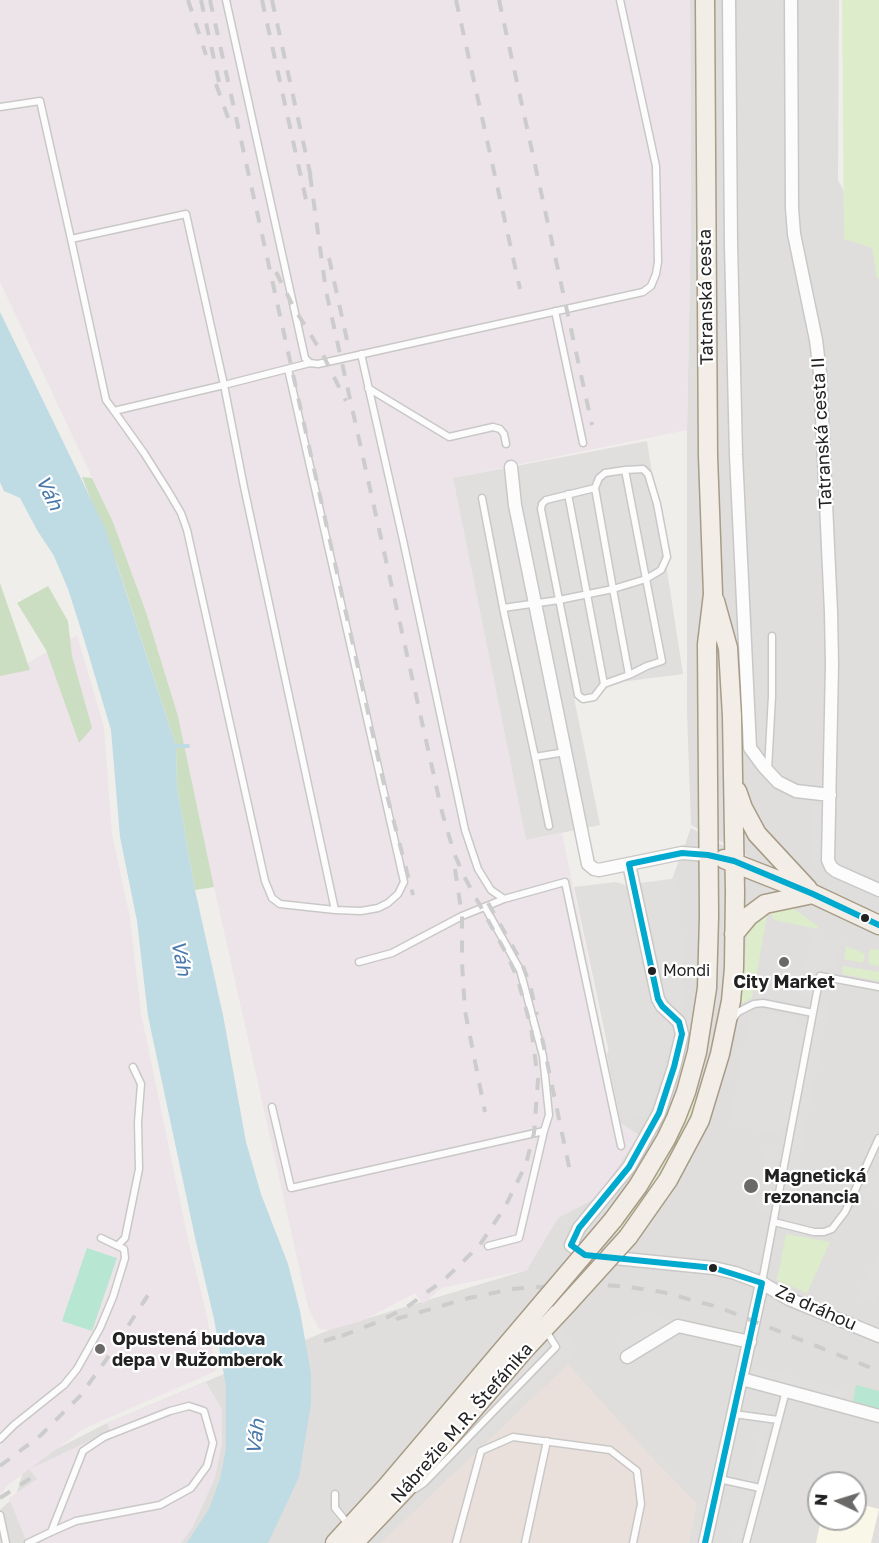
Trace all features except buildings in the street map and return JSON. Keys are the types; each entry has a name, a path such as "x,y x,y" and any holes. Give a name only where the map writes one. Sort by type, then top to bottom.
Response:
{"main road":[{"name":"Tatranská cesta","path":"612,1220 638,1186 676,1118 693,1070 707,988 709,917 707,644 713,594 708,456 705,0"},
{"name":"Tatranská cesta","path":"713,594 728,648 733,780 734,934 730,1001 725,1030"},
{"path":"733,780 743,808 757,834 813,894"},
{"path":"708,855 734,861 879,925"},
{"path":"734,934 749,916 765,904 813,894"},
{"name":"Nábrežie M.R. Štefánika","path":"335,1543 353,1535 406,1487 628,1237 668,1180 700,1120 725,1030"},
{"name":"Nábrežie M.R. Štefánika","path":"353,1535 612,1220"}],"street":[{"path":"729,0 736,455 750,748 778,782 796,791 830,795"},
{"name":"Tatranská cesta II","path":"791,0 794,234 816,340 820,373 832,664 828,860 836,871 879,890"},
{"path":"510,465 515,505 588,864 599,870 682,853 708,855"},
{"name":"Za dráhou","path":"629,864 658,999 662,1006 680,1022 682,1034 659,1113 629,1167 579,1228 571,1245 585,1255 714,1268 735,1273 762,1283 789,1299 879,1336"},
{"path":"705,1543 762,1283"},
{"path":"627,1357 678,1326 750,1342"},
{"path":"742,1379 879,1416"}],"lane":[{"path":"226,0 305,358 310,363"},
{"path":"114,411 310,363 327,362 643,292 651,286 658,262 656,166 620,0"},
{"path":"0,107 40,101 106,400 168,491 181,513 187,530 264,881 272,898 280,904 361,911 378,908 388,903 398,894 404,882 288,369"},
{"path":"71,239 186,214 335,910"},
{"path":"555,311 583,443"},
{"path":"361,354 465,830 478,868 491,890 504,899"},
{"path":"368,388 449,437 493,426 504,434 506,444"},
{"path":"503,608 613,589 646,579 662,570 667,557 661,525 648,474 643,469 605,473 599,478 595,488 613,589 629,675"},
{"path":"595,488 546,500 541,509 580,698 583,699 594,697 604,684 662,661 625,470"},
{"path":"568,494 604,684"},
{"path":"482,498 549,826"},
{"path":"768,771 772,636"},
{"path":"535,758 565,752"},
{"path":"359,962 392,953 462,916 504,899 565,882 621,1146"},
{"path":"484,907 520,970 543,1056 549,1115 519,1238 488,1246"},
{"path":"762,1283 820,976 879,987"},
{"path":"725,1030 738,1012 754,1004 763,1003 813,1013"},
{"path":"118,1245 124,1239 139,1169 138,1122 141,1084 133,1067"},
{"path":"272,1107 291,1188 544,1131"},
{"path":"774,1222 814,1232 824,1232 832,1228 844,1212 879,1138"},
{"path":"0,1439 64,1385 77,1369 100,1328 125,1258 124,1249 101,1238"},
{"path":"746,1543 786,1390"},
{"path":"28,1543 76,1521 160,1505 191,1488 207,1466 213,1443 204,1411 189,1406 170,1411 104,1437 82,1451 51,1532"},
{"path":"734,1414 778,1420"},
{"path":"456,1543 481,1451 513,1437 610,1450 638,1471 641,1504 633,1543"},
{"path":"525,1543 547,1441"},
{"path":"719,1479 760,1488"},
{"path":"335,1494 335,1508 353,1535"},
{"path":"0,1515 2,1533 6,1543"}],"shaded area":[{"path":"0,0 690,0 691,212 687,430 453,478 526,840 562,833 621,1123 639,1135 598,1197 558,1218 527,1270 442,1288 423,1304 415,1293 362,1321 329,1330 319,1329 308,1307 178,716 146,612 113,522 0,282"},
{"path":"690,0 839,0 838,180 879,259 879,929 691,825 687,713 687,430 691,212"},
{"path":"647,441 683,674 613,683 596,693 574,698 600,825 526,840 453,478"},
{"path":"77,635 104,727 112,834 130,918 141,1013 188,1239 207,1316 216,1371 83,1429 30,1469 110,1431 107,1423 206,1382 222,1409 222,1444 215,1478 193,1527 181,1543 27,1543 9,1498 37,1479 29,1469 7,1486 0,1495 0,671 22,666"},
{"path":"814,805 830,805 828,860 813,861"},
{"path":"691,828 879,930 879,1543 0,1543 0,1510 16,1495 25,1465 107,1423 329,1330 527,1270"},
{"path":"678,878 685,1001 647,1115 623,1119 574,887 616,882 625,885"},
{"path":"811,935 842,940 836,968 827,967 821,1002 829,1004 791,1207 778,1204 791,1127 782,1125 780,1134 729,1125 749,1018 760,1020 762,1012 797,1017 796,1027 804,1028 810,998 800,996"},
{"path":"767,1145 777,1146 766,1212 757,1209"},
{"path":"879,1164 879,1204 862,1195"},
{"path":"879,1254 879,1293 873,1304 856,1295"},
{"path":"648,1311 672,1322 623,1353 615,1341 619,1324"},
{"path":"557,1324 579,1349 412,1498 408,1495"},
{"path":"568,1364 697,1504 689,1543 381,1543"},
{"path":"755,1366 849,1391 847,1399 752,1373"},
{"path":"762,1422 769,1424 755,1484 748,1482"},
{"path":"745,1487 753,1489 739,1542 732,1543"},
{"path":"867,1506 879,1509 871,1543 816,1543 818,1531 867,1531"}],"green space":[{"path":"842,0 879,0 879,278 877,278 872,248 844,239"},
{"path":"82,477 92,478 113,522 146,612 178,716 214,887 195,890 177,786 176,746 117,564"},
{"path":"0,583 30,670 0,676"},
{"path":"48,586 68,621 72,656 92,728 79,743 46,650 17,603"},
{"path":"791,907 818,926 818,929 774,920 768,908"},
{"path":"763,911 767,917 752,998 741,1004 747,933 749,925"},
{"path":"846,946 865,954 863,963 844,959"},
{"path":"870,949 879,950 879,966 868,964"},
{"path":"843,966 879,972 879,981 842,974"},
{"path":"695,1093 698,1098 689,1124 662,1177 619,1236 614,1232"},
{"path":"786,1234 830,1242 807,1293 777,1280"},
{"path":"87,1248 117,1258 92,1331 62,1321"},
{"path":"856,1385 879,1391 879,1409 853,1401"}],"water":[{"name":"Váh","path":"0,312 105,528 176,746 177,786 195,890 223,1015 246,1142 261,1194 288,1264 300,1311 311,1374 311,1403 299,1477 268,1543 187,1543 209,1509 220,1479 226,1449 226,1386 214,1319 148,1016 137,921 120,837 111,730 68,589 54,556 20,498 4,491 0,482"}],"waterway":[{"path":"171,748 188,746"}],"railway":[{"path":"188,0 206,55"},
{"path":"201,0 221,91"},
{"path":"210,0 383,780 413,895"},
{"path":"262,0 308,209"},
{"path":"272,0 312,182"},
{"path":"456,0 520,289"},
{"path":"499,0 592,425"},
{"path":"216,84 232,129"},
{"path":"310,175 326,291 442,812 454,853 465,878 517,977 531,1027 538,1080 534,1133 526,1164 505,1207 479,1246 445,1279 407,1307 380,1321 339,1337"},
{"path":"329,258 349,349"},
{"path":"276,272 346,401"},
{"path":"455,869 462,916 465,1011 485,1112"},
{"path":"488,903 521,961 530,985 537,1015"},
{"path":"542,1038 571,1176"},
{"path":"396,1319 469,1298 512,1289 578,1284 621,1286 662,1292 718,1307 879,1371"},
{"path":"0,1466 41,1435 80,1396 150,1292"},
{"path":"324,1341 347,1334"},
{"path":"0,1498 34,1476"}],"transit line":[{"path":"705,1543 762,1283 714,1268 585,1255 571,1245 579,1228 629,1167 659,1113 682,1034 679,1022 658,999 629,864 682,853 708,855 734,861 879,925"}],"place":[{"name":"City Market","path":"784,962"},
{"name":"Mondi","path":"652,971"},
{"name":"Magnetická rezonancia","path":"751,1186"},
{"name":"Opustená budova depa v Ružomberok","path":"100,1349"}]}
